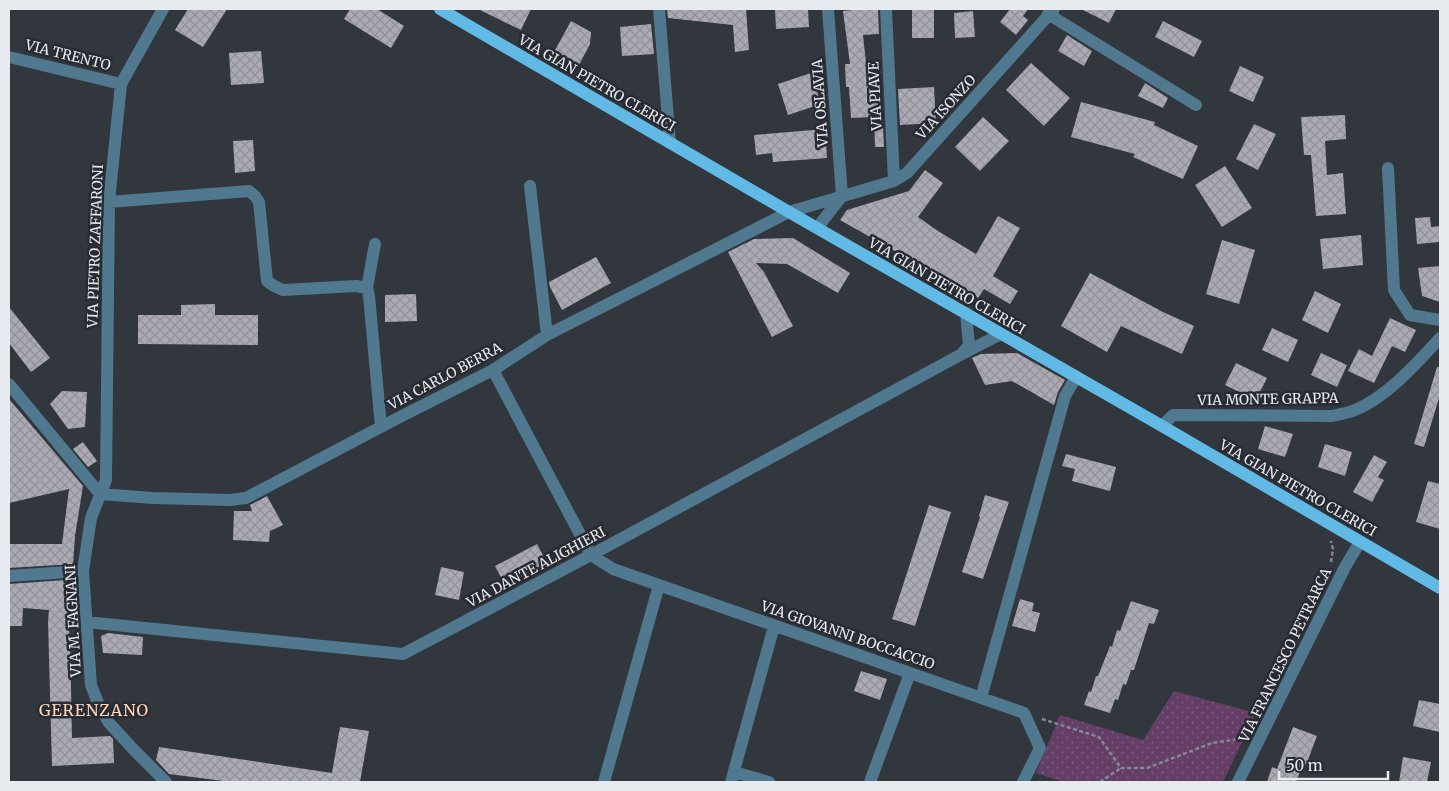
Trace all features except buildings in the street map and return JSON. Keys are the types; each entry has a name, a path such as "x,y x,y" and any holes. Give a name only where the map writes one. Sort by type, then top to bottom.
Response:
{"main road":[{"name":"VIA GIAN PIETRO CLERICI","path":"440,9 1440,588"}],"street":[{"name":"VIA PIETRO ZAFFARONI","path":"100,494 106,480 109,202 121,84 163,9"},
{"path":"659,9 670,143"},
{"name":"VIA OSLAVIA","path":"828,9 842,196"},
{"name":"VIA PIAVE","path":"886,9 894,181"},
{"path":"1051,11 1196,105"},
{"name":"VIA ISONZO","path":"789,212 894,181 907,174 1051,11"},
{"name":"VIA TRENTO","path":"9,56 121,84"},
{"path":"1388,168 1394,290 1410,315 1440,320"},
{"path":"530,186 547,335"},
{"path":"109,202 249,191 258,202 268,281 274,286 283,290 356,286 367,288"},
{"path":"817,228 842,196"},
{"name":"VIA CARLO BERRA","path":"100,494 153,498 230,500 246,498 492,370 547,335 789,212"},
{"path":"375,244 367,288 381,427"},
{"path":"962,354 969,345 966,313"},
{"name":"VIA DANTE ALIGHIERI","path":"86,622 403,654 1002,334"},
{"name":"VIA MONTE GRAPPA","path":"1162,426 1172,416 1332,416 1354,410 1375,400 1413,367 1440,338"},
{"path":"492,370 591,555"},
{"path":"982,698 1065,396 1076,377"},
{"path":"9,384 100,494"},
{"name":"VIA M. FAGNANI","path":"100,494 90,518 83,571 91,685 109,723 166,782"},
{"name":"VIA FRANCESCO PETRARCA","path":"1238,782 1345,567 1360,542"},
{"name":"VIA GIOVANNI BOCCACCIO","path":"591,555 613,569 1024,713"},
{"path":"9,576 83,571"},
{"path":"604,782 659,585"},
{"path":"769,782 733,777 774,626"},
{"path":"870,782 910,673"},
{"path":"1023,782 1040,748 1024,713"}],"path":[{"path":"1330,538 1333,549 1330,566"},
{"path":"1024,713 1099,737 1121,768"},
{"path":"1100,782 1121,768 1147,768 1212,743 1248,737 1244,745"}],"shaded area":[{"path":"1174,691 1256,713 1223,782 1063,782 1036,773 1060,715 1143,740"}],"district":[{"name":"GERENZANO","path":"94,710"}]}
